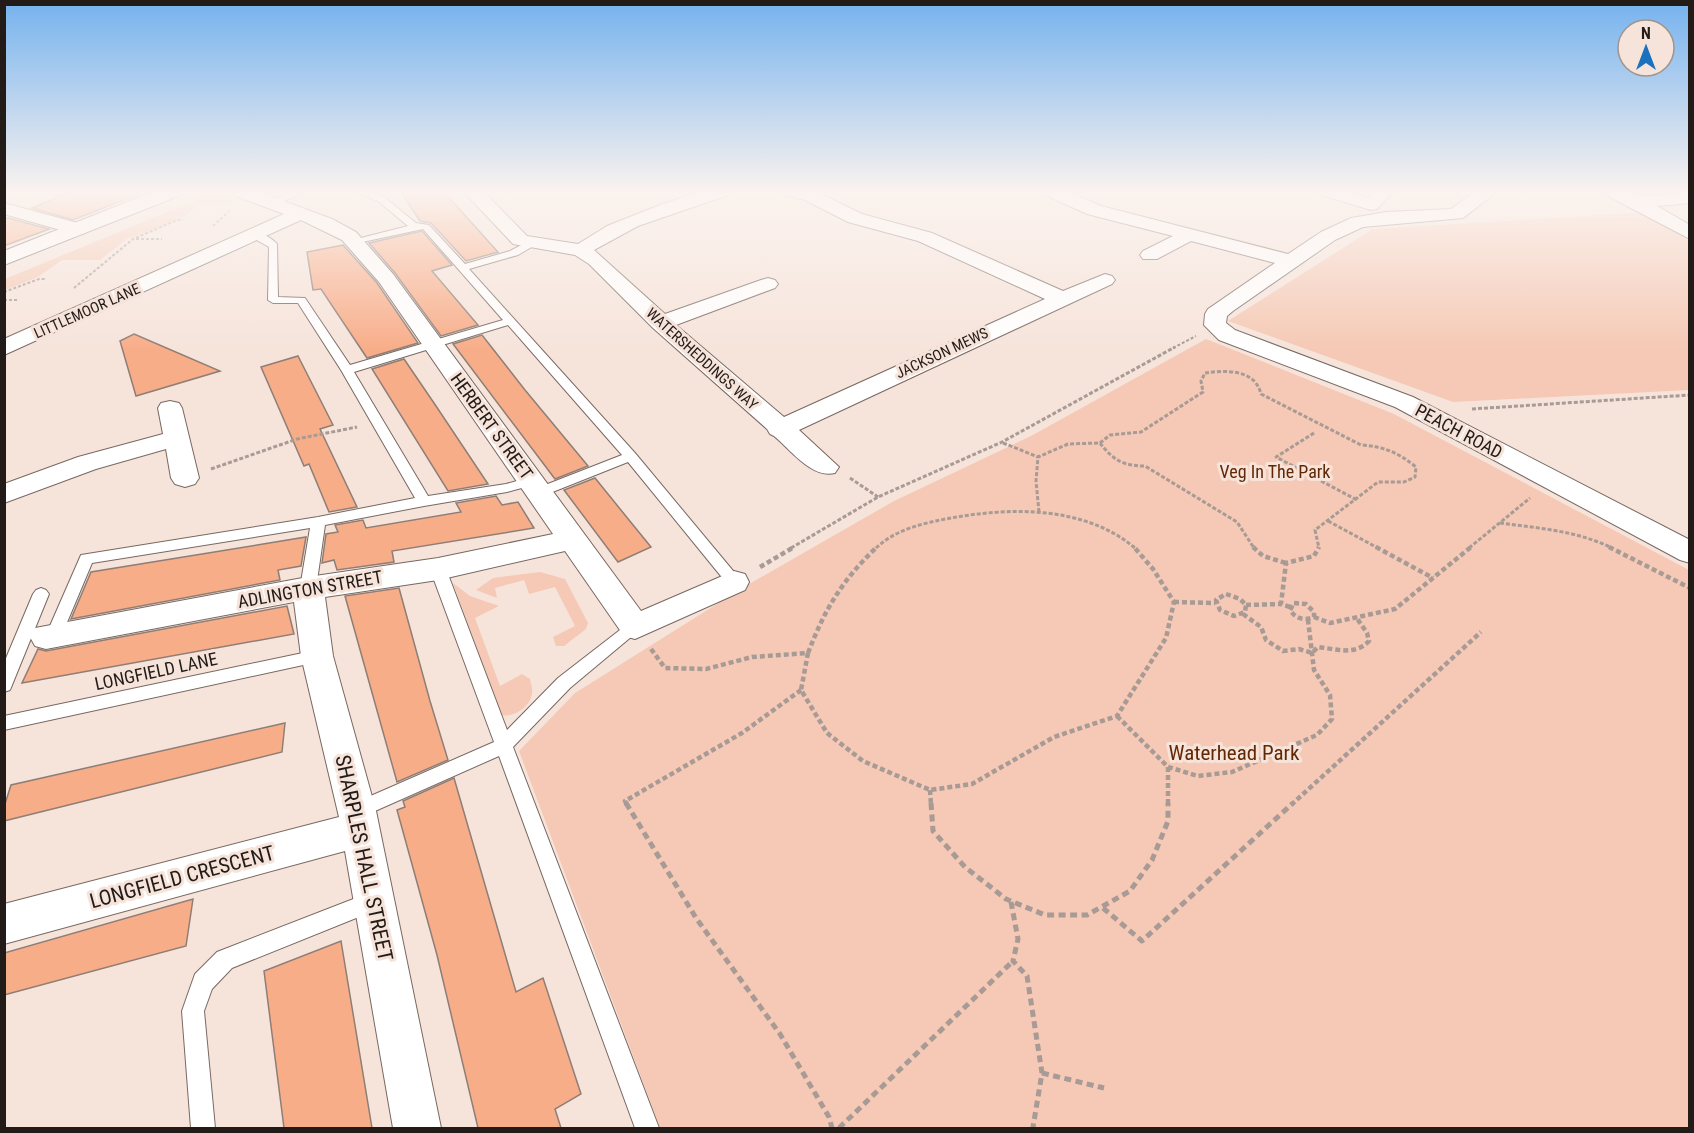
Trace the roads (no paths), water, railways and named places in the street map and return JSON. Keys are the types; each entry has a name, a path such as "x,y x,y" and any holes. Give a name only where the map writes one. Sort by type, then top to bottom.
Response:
{"main road":[{"path":"4,259 41,244"}],"street":[{"name":"LITTLEMOOR LANE","path":"4,348 233,244"},
{"name":"HERBERT STREET","path":"358,244 386,278 634,627"},
{"path":"537,244 581,250 591,244"},
{"path":"941,244 1060,298"},
{"path":"1150,255 1172,244"},
{"path":"1228,244 1292,261 1317,244"},
{"name":"WATERSHEDDINGS WAY","path":"581,250 596,260 661,323 825,467"},
{"name":"PEACH ROAD","path":"1292,261 1225,306 1214,320 1219,330 1404,402 1689,553"},
{"name":"JACKSON MEWS","path":"779,429 1060,298 1105,280"},
{"path":"661,323 768,284"},
{"path":"170,408 185,478"},
{"path":"4,494 87,463 177,438"},
{"name":"ADLINGTON STREET","path":"50,636 308,588 438,569 573,540"},
{"path":"634,627 734,582"},
{"name":"SHARPLES HALL STREET","path":"308,588 317,656 359,820 417,1128"},
{"name":"LONGFIELD CRESCENT","path":"4,924 359,820"}],"lane":[{"path":"272,244 274,246 273,300 301,300 347,370 424,501"},
{"path":"441,244 630,456 734,582"},
{"path":"462,268 514,253 530,244"},
{"path":"347,370 510,321"},
{"path":"50,636 86,559 318,522 424,501 507,488 536,487 630,456"},
{"path":"308,588 318,522"},
{"path":"438,569 647,1128"},
{"path":"4,685 41,594"},
{"path":"359,820 503,746 564,683 634,627"},
{"name":"LONGFIELD LANE","path":"4,723 317,656"},
{"path":"203,1128 193,1011 203,982 225,960 374,901"}],"park label":[{"name":"Veg In The Park","path":"1275,471"},
{"name":"Waterhead Park","path":"1234,753"}]}
